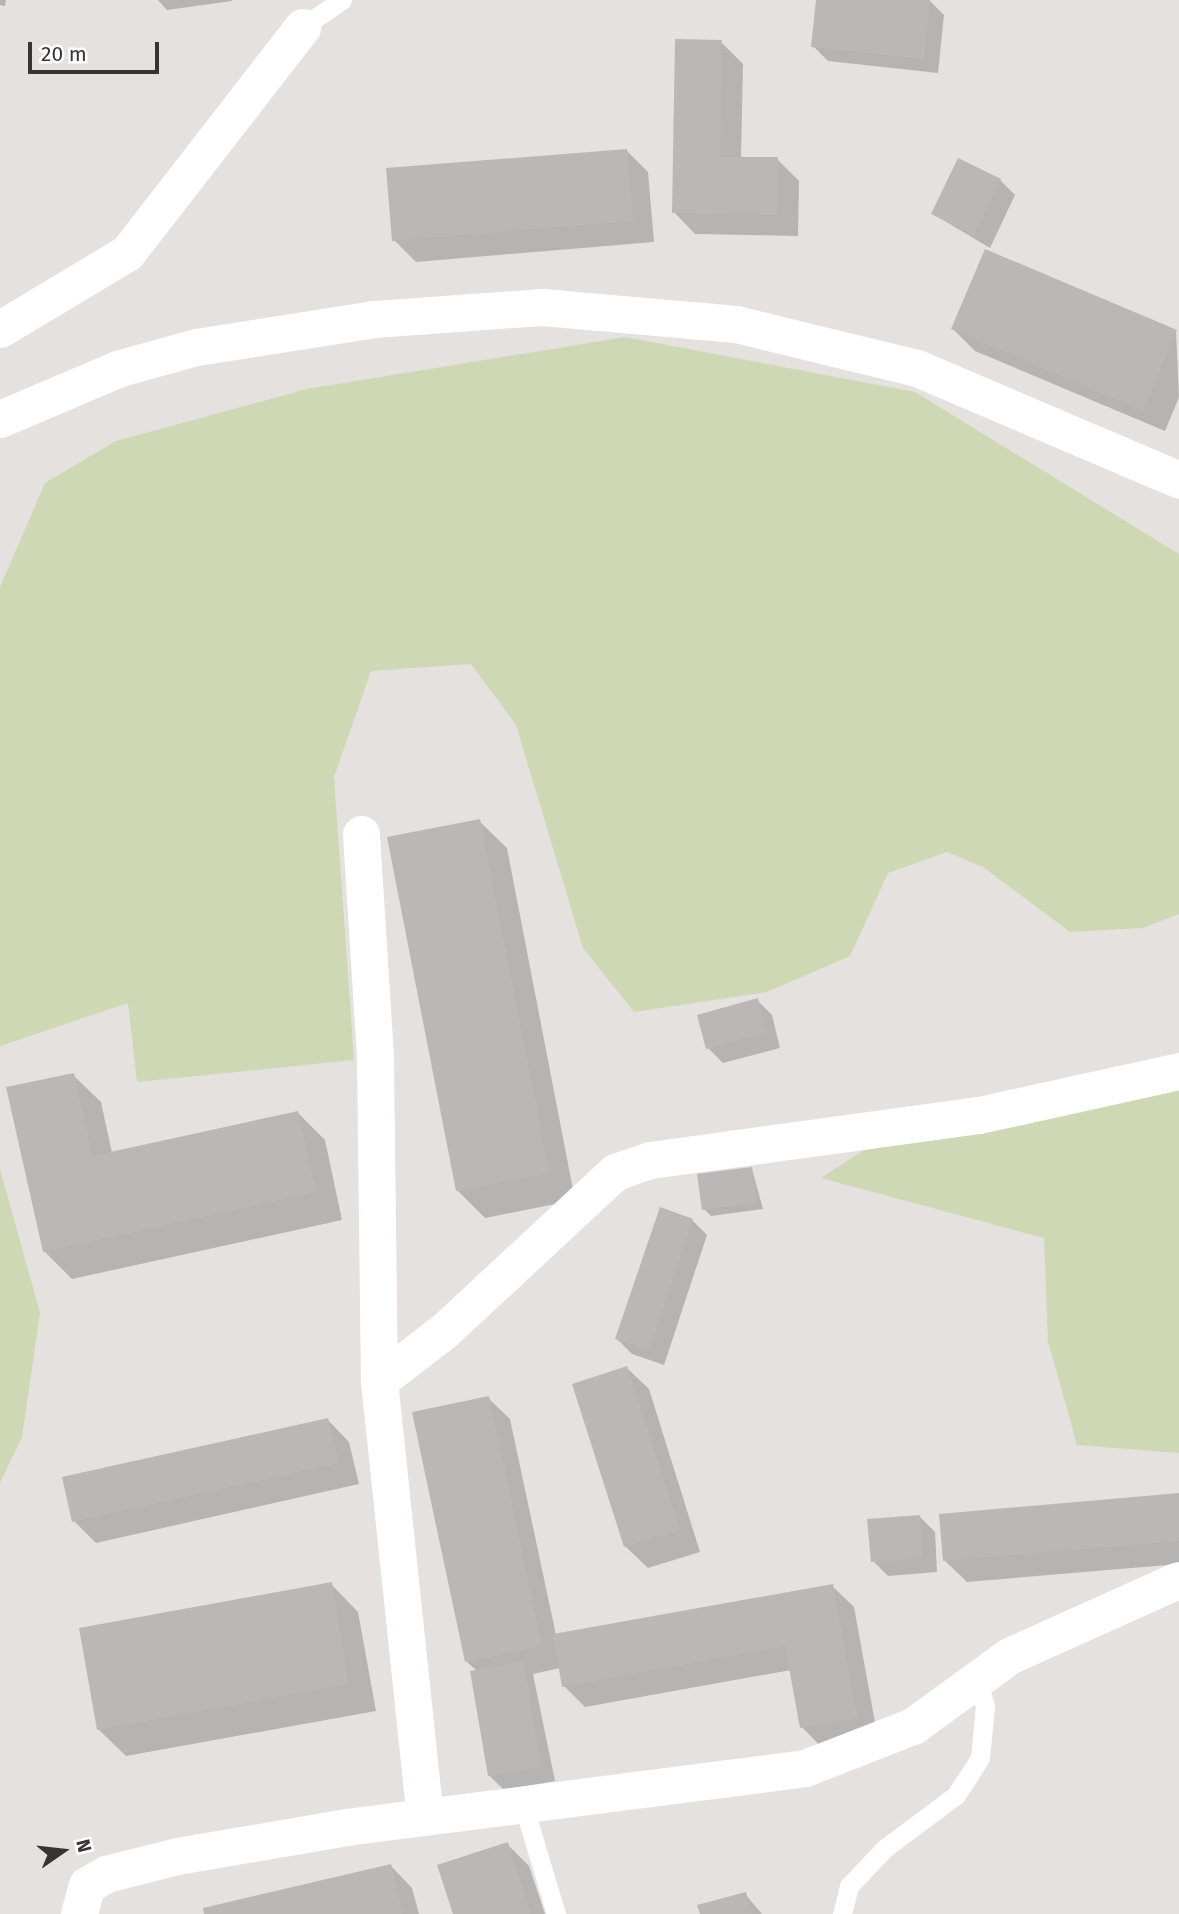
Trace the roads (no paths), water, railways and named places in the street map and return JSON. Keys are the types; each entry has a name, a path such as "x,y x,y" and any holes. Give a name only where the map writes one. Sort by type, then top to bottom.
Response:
{"street":[{"path":"0,329 127,253 302,27"},
{"path":"0,419 117,369 196,346 374,319 542,307 736,324 917,368 1179,481"},
{"path":"362,834 375,1059 379,1381 425,1816"},
{"path":"379,1381 445,1329 615,1172 650,1160 979,1115 1179,1071"},
{"path":"79,1914 87,1885 106,1874 425,1816 805,1768 914,1726 1009,1656 1178,1580"}],"lane":[{"path":"302,27 342,0"},
{"path":"842,1914 849,1886 885,1848 956,1795 980,1758 985,1706 977,1679"},
{"path":"523,1804 556,1914"}]}
